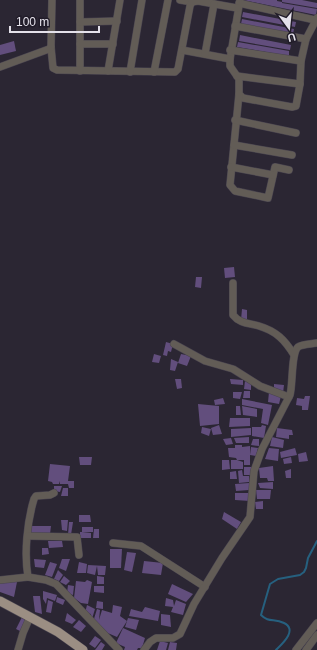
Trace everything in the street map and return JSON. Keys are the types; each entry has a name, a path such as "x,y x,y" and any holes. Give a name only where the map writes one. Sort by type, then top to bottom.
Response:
{"main road":[{"path":"0,601 58,632 83,650"}],"street":[{"path":"52,0 47,49 55,70 130,72 175,72 178,69 192,1"},
{"path":"80,0 80,71"},
{"path":"108,71 120,0"},
{"path":"130,72 142,0"},
{"path":"154,72 168,0"},
{"path":"180,0 214,4 239,4 316,19 306,39 301,62 297,104 292,108 243,98 239,94"},
{"path":"205,54 214,4"},
{"path":"239,4 230,50 230,66 239,82 230,186 235,191 268,198 275,167 289,170"},
{"path":"80,22 116,21"},
{"path":"235,26 306,39"},
{"path":"80,44 112,44"},
{"path":"0,67 47,49"},
{"path":"182,50 230,59"},
{"path":"230,50 301,62"},
{"path":"237,76 300,84"},
{"path":"235,120 296,133"},
{"path":"234,145 292,155"},
{"path":"231,167 273,175"},
{"path":"233,284 233,315 236,320 264,327 278,334 287,343 294,355"},
{"path":"144,650 150,642 156,638 173,638 180,634 194,604 222,558 251,515 254,471 262,449 292,389 294,355 298,347 317,343"},
{"path":"174,344 206,361 233,369 260,386 289,397"},
{"path":"28,577 26,563 28,536 34,497 54,493"},
{"path":"28,536 77,537 79,555"},
{"path":"113,543 141,546 205,587"},
{"path":"0,580 28,577 46,580 56,584 119,650"},
{"path":"18,650 30,617"},
{"path":"296,650 317,623"},
{"path":"306,650 317,636"}],"building":[{"path":"243,0 277,0 282,3 317,9 316,15"},
{"path":"282,0 302,0 317,3 317,8 282,2"},
{"path":"243,12 296,22 295,27 242,17"},
{"path":"242,19 294,29 293,34 241,24"},
{"path":"240,35 291,45 290,50 239,41"},
{"path":"14,41 16,51 0,55 0,45"},
{"path":"238,42 289,51 289,56 237,47"},
{"path":"234,267 235,277 225,278 224,268"},
{"path":"196,277 202,277 201,288 195,287"},
{"path":"242,309 247,310 247,320 241,320"},
{"path":"166,342 173,344 171,352 168,351 167,356 163,355"},
{"path":"154,354 161,356 159,363 152,362"},
{"path":"181,354 191,356 187,366 178,363"},
{"path":"171,359 178,362 175,371 170,370"},
{"path":"175,379 181,379 182,388 177,389"},
{"path":"230,379 243,380 243,385 231,384"},
{"path":"245,381 251,383 251,390 244,389"},
{"path":"274,384 284,385 283,393 274,390"},
{"path":"244,391 250,391 250,398 243,398"},
{"path":"233,392 242,392 240,399 233,398"},
{"path":"269,392 281,396 279,404 268,402"},
{"path":"305,396 310,396 308,410 302,410 302,406 296,405 297,398 304,399"},
{"path":"223,398 225,404 215,405 214,400"},
{"path":"242,399 272,405 268,425 261,423 263,409 242,405"},
{"path":"198,404 219,406 219,424 200,426"},
{"path":"236,406 240,406 241,415 236,415"},
{"path":"242,406 257,409 257,417 243,415"},
{"path":"230,418 250,418 250,426 229,427"},
{"path":"219,425 222,434 213,435 211,428"},
{"path":"262,425 266,426 264,438 252,436 252,427 261,427"},
{"path":"202,427 211,429 209,436 201,433"},
{"path":"251,428 251,435 231,437 231,429"},
{"path":"277,428 292,430 293,435 289,435 289,439 276,437"},
{"path":"249,437 249,443 236,443 234,438"},
{"path":"272,437 284,440 283,448 270,446"},
{"path":"231,438 233,444 226,445 223,439"},
{"path":"253,439 259,439 259,446 251,445"},
{"path":"235,445 242,445 242,447 250,446 250,465 244,465 244,460 237,460 236,458 229,457 228,448 235,448"},
{"path":"251,447 258,448 256,456 250,455"},
{"path":"269,448 279,449 278,461 265,459"},
{"path":"295,448 297,455 281,458 280,452"},
{"path":"306,452 308,461 299,462 298,454"},
{"path":"79,457 92,457 91,465 80,465"},
{"path":"291,457 292,463 284,464 283,459"},
{"path":"222,460 229,460 230,469 222,470"},
{"path":"231,460 243,462 243,469 231,469"},
{"path":"50,464 70,466 68,481 74,481 74,488 69,488 68,484 60,484 60,481 59,484 53,484 52,482 48,481"},
{"path":"273,466 274,481 268,481 267,478 260,478 259,468"},
{"path":"244,467 252,467 251,475 244,475"},
{"path":"291,469 291,478 286,478 285,471"},
{"path":"242,470 243,476 249,476 249,482 239,483 238,471"},
{"path":"236,471 237,479 230,479 230,472"},
{"path":"273,482 273,489 260,488 258,483"},
{"path":"249,483 249,490 236,491 235,484"},
{"path":"54,486 62,486 60,492 54,491"},
{"path":"63,488 68,488 68,496 61,496"},
{"path":"256,490 271,490 270,499 257,499"},
{"path":"235,493 250,493 250,501 235,500"},
{"path":"263,501 263,509 256,509 255,502"},
{"path":"224,512 241,522 237,529 222,519"},
{"path":"79,515 90,515 91,522 79,522"},
{"path":"61,520 68,520 67,531 62,530"},
{"path":"69,522 73,522 71,535 68,535"},
{"path":"30,526 51,526 50,534 30,533"},
{"path":"82,527 93,527 93,532 82,532"},
{"path":"94,529 99,529 99,538 93,538"},
{"path":"80,532 91,533 91,538 80,538"},
{"path":"48,541 62,541 63,547 49,548"},
{"path":"42,548 48,548 49,554 42,555"},
{"path":"110,549 122,549 121,568 110,568"},
{"path":"127,552 136,553 132,572 124,570"},
{"path":"34,559 46,560 44,568 35,567"},
{"path":"62,559 70,559 66,571 59,568"},
{"path":"144,561 163,563 161,575 142,573"},
{"path":"50,562 57,564 52,577 45,575"},
{"path":"79,562 87,564 86,573 77,573"},
{"path":"88,565 106,566 105,575 98,575 97,566 95,575 87,573"},
{"path":"58,570 63,575 59,581 54,579"},
{"path":"64,576 70,581 66,585 60,582"},
{"path":"97,576 104,577 104,584 97,584"},
{"path":"87,580 92,582 88,604 81,603 74,598 76,581 85,582"},
{"path":"0,582 17,582 14,597 0,592"},
{"path":"172,584 193,594 186,602 168,594"},
{"path":"68,585 74,586 73,595 67,593"},
{"path":"94,586 104,586 104,593 94,592"},
{"path":"43,591 57,595 55,601 47,598 46,604 43,599"},
{"path":"33,596 40,596 42,614 35,612"},
{"path":"57,597 65,600 63,605 56,602"},
{"path":"166,598 173,600 174,606 176,600 186,604 183,615 171,612 173,607 165,606"},
{"path":"48,600 53,602 51,613 46,612"},
{"path":"97,601 103,602 103,609 96,608"},
{"path":"87,605 95,609 92,619 90,619 91,614 85,613"},
{"path":"113,605 122,607 120,616 127,621 117,637 103,631 93,622 97,609 100,610 99,620 102,610 112,613"},
{"path":"145,607 160,611 158,621 129,616 131,609 142,612"},
{"path":"67,613 76,620 72,624 65,621"},
{"path":"161,614 170,615 171,627 161,625"},
{"path":"22,617 27,620 22,632 16,629"},
{"path":"128,618 139,620 136,630 125,627"},
{"path":"79,620 86,626 81,632 73,627"},
{"path":"123,628 145,638 142,648 138,648 137,650 124,650 125,647 116,643"},
{"path":"95,636 101,640 95,648 89,644"},
{"path":"160,641 168,643 166,650 157,650"},
{"path":"101,642 105,645 102,650 95,650"},
{"path":"170,642 177,643 176,650 168,650"}],"waterway":[{"path":"276,650 288,637 290,629 284,623 269,620 261,615 270,584 278,579 300,575 304,572 308,558 317,541"}]}
